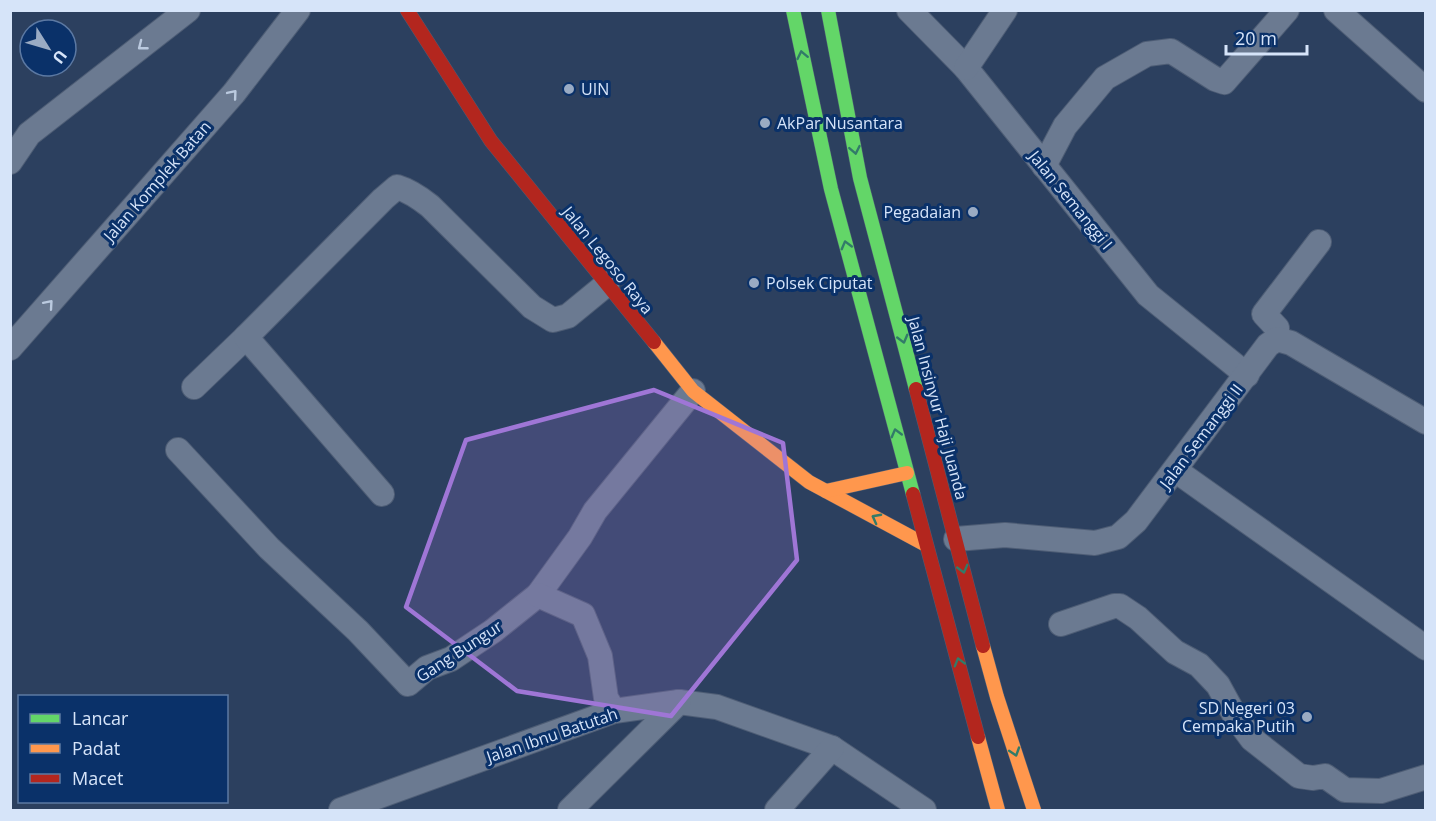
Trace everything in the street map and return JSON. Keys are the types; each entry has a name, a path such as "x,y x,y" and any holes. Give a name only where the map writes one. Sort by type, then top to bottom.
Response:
{"main road":[{"name":"Jalan Legoso Raya","path":"407,10 491,141 693,391 809,482 926,545"},
{"path":"793,10 831,189 998,810"},
{"name":"Jalan Insinyur Haji Juanda","path":"828,10 860,178 997,697 1034,810"},
{"path":"826,491 907,473"}],"street":[{"path":"10,162 29,134 188,10"},
{"name":"Jalan Komplek Batan","path":"10,348 234,93 298,10"},
{"name":"Jalan Semanggi I","path":"909,10 966,68 1148,295 1247,375"},
{"path":"966,68 1005,10"},
{"path":"1044,166 1065,126 1106,78 1147,54 1171,51 1215,79 1224,82 1287,10"},
{"path":"1336,10 1425,90"},
{"path":"194,387 397,187 407,190 430,206 532,307 553,320 568,316 607,284"},
{"path":"1319,242 1264,314 1277,328 1277,339 1291,343 1425,422"},
{"path":"246,337 382,495"},
{"name":"Jalan Semanggi II","path":"956,539 1005,535 1095,543 1118,537 1136,521 1268,345 1277,339"},
{"name":"Gang Bungur","path":"178,450 269,548 358,632 406,684 427,668 450,659 493,631 538,595 595,512 693,391"},
{"path":"1175,470 1425,648"},
{"path":"538,595 583,615 600,656 606,698 614,711"},
{"path":"1061,624 1120,606 1138,618 1175,652 1199,665 1218,685 1235,716 1252,739 1299,776 1313,778 1325,776 1346,790 1381,791 1425,777"},
{"path":"570,810 679,702"},
{"name":"Jalan Ibnu Batutah","path":"341,810 614,711 679,702 717,707 832,748 924,810"},
{"path":"777,810 832,748"},
{"path":"1378,810 1391,789"}],"highlighted area":[{"path":"654,390 783,443 797,560 671,716 517,691 406,607 466,440"}],"traffic: fast":[{"path":"793,10 831,189 913,494"},
{"path":"828,10 860,178 916,389"}],"traffic: slow":[{"path":"654,342 693,391 809,482 926,545"},
{"path":"826,491 907,473"},
{"path":"983,646 1034,810"},
{"path":"978,737 998,810"}],"traffic: jam":[{"path":"407,10 491,141 654,342"},
{"path":"916,389 983,646"},
{"path":"913,494 978,737"}],"place":[{"name":"UIN","path":"569,89"},
{"name":"AkPar Nusantara","path":"765,123"},
{"name":"Pegadaian","path":"973,212"},
{"name":"Polsek Ciputat","path":"754,283"},
{"name":"SD Negeri 03 Cempaka Putih","path":"1307,717"}]}
